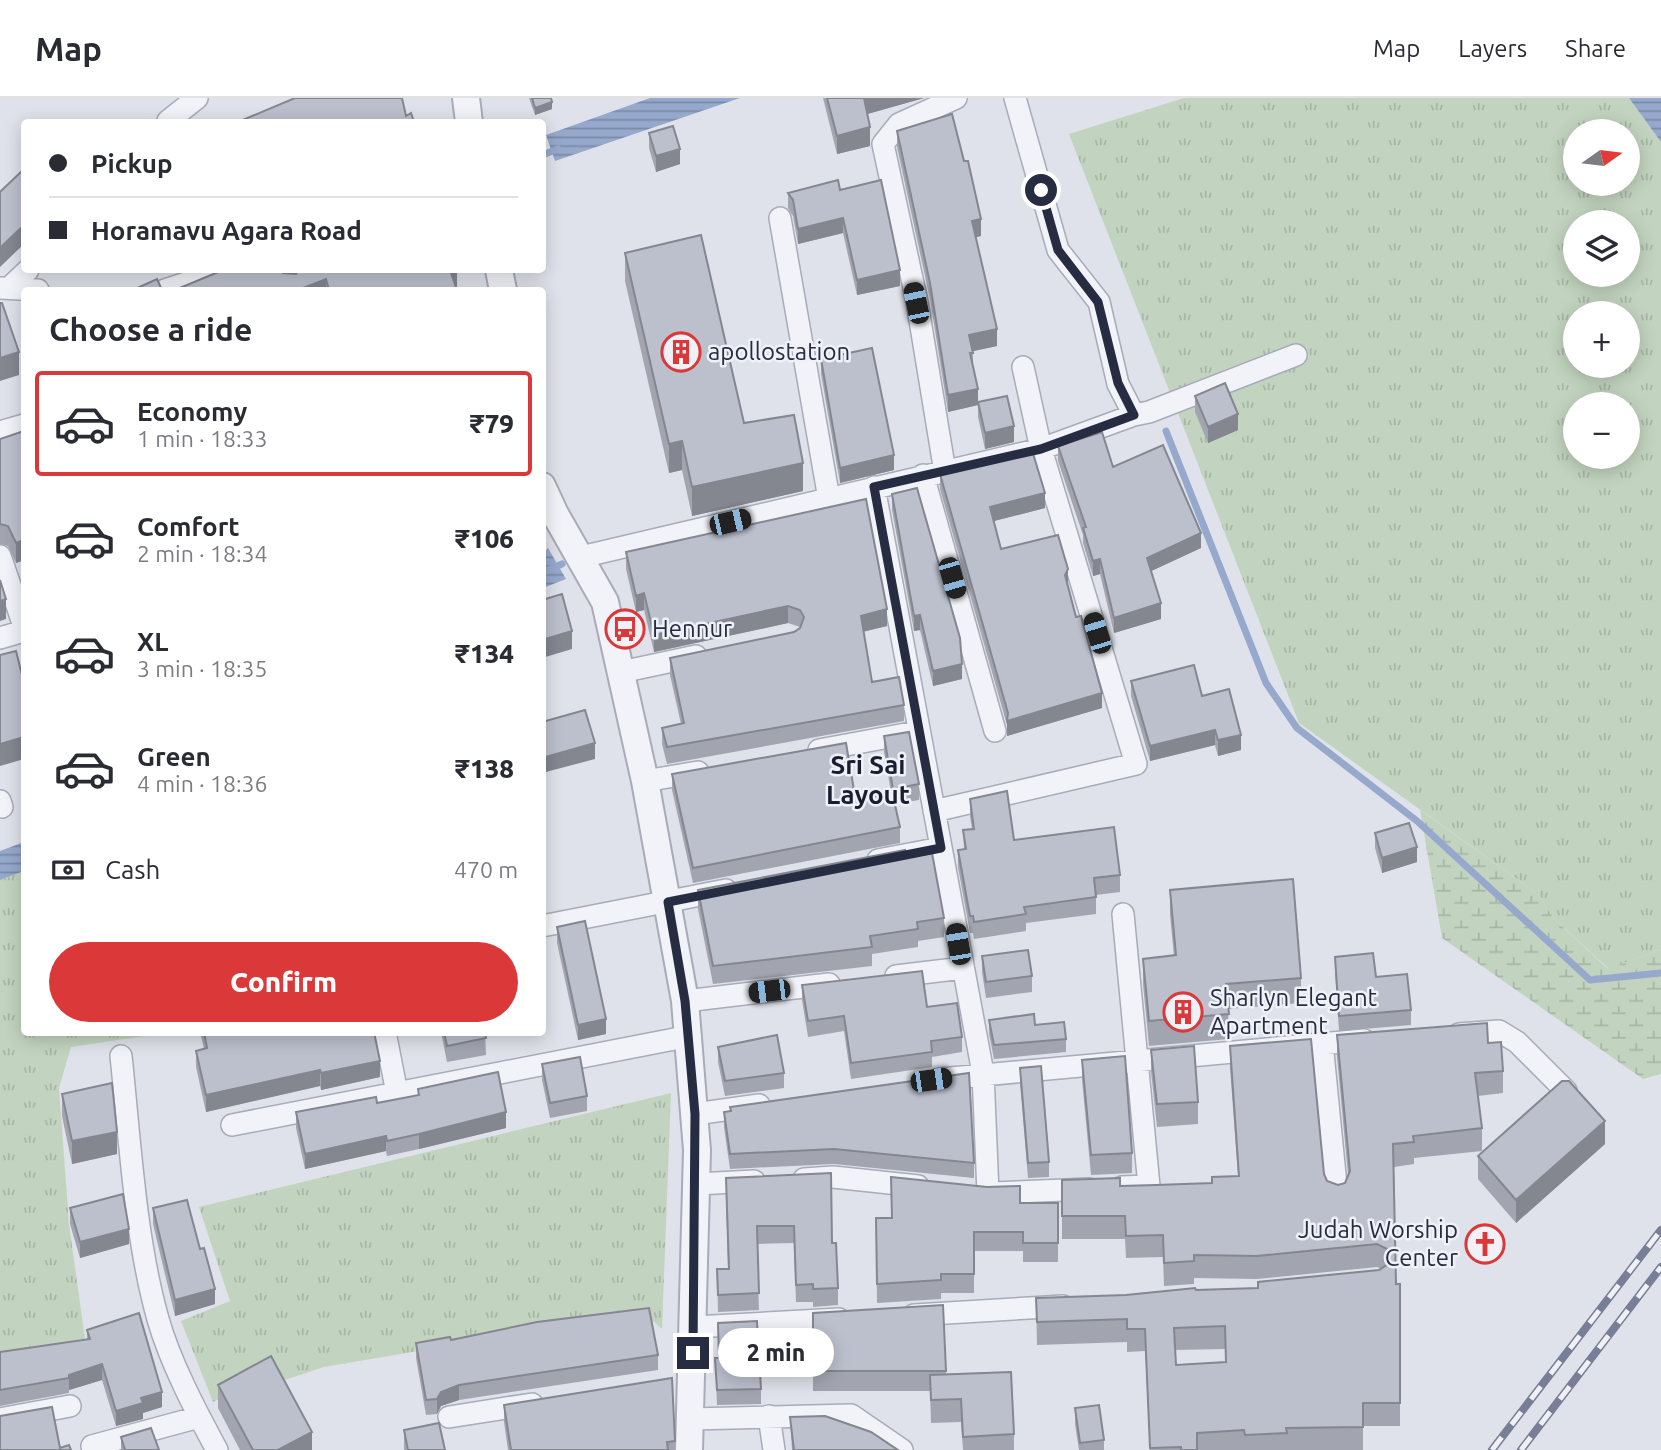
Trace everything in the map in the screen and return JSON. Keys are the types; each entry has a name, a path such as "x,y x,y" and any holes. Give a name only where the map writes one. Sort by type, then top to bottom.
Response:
{"street":[{"path":"171,119 197,98"},
{"path":"466,98 469,119"},
{"path":"945,472 916,303 883,144 899,124 956,98"},
{"path":"1015,98 1058,250 1098,302 1118,383 1134,415"},
{"path":"780,218 829,499"},
{"path":"4,288 24,273"},
{"path":"177,287 217,273"},
{"path":"581,557 1041,449 1149,412 1296,355"},
{"path":"934,811 1136,764 1041,449 1023,367"},
{"path":"0,432 21,426"},
{"path":"923,475 995,731"},
{"path":"874,487 983,1073 988,1193"},
{"path":"546,495 605,602 645,781 685,1001 690,1036 697,1184 695,1326 689,1450"},
{"path":"0,556 18,584 21,606"},
{"path":"0,638 21,630"},
{"path":"621,672 712,653"},
{"path":"796,754 920,732"},
{"path":"645,781 713,769"},
{"path":"859,864 941,848"},
{"path":"546,925 750,886"},
{"path":"962,1191 988,1193 1149,1186 1123,914"},
{"path":"879,978 963,968"},
{"path":"685,1001 852,981"},
{"path":"1434,1035 1499,1031 1517,1042 1566,1091"},
{"path":"386,1036 397,1093"},
{"path":"232,1125 690,1036"},
{"path":"915,1083 983,1073 1382,1039"},
{"path":"1322,1043 1337,1195"},
{"path":"121,1055 137,1205 158,1320 199,1417 217,1450"},
{"path":"695,1114 778,1102"},
{"path":"697,1184 833,1177 936,1188"},
{"path":"888,1316 1079,1305"},
{"path":"695,1326 860,1318"},
{"path":"666,1382 693,1378"},
{"path":"449,1417 558,1400"},
{"path":"0,1419 70,1406"},
{"path":"690,1419 852,1415 902,1450"},
{"path":"769,1416 774,1450"},
{"path":"93,1450 92,1446 199,1417"}],"green space":[{"path":"1184,98 1629,98 1661,142 1661,949 1609,969 1554,919 1538,894 1299,723 1069,134"},
{"path":"1420,810 1538,894 1554,919 1608,969 1661,949 1661,1074 1643,1079 1442,938"},
{"path":"21,872 21,1036 145,1036 71,1047 59,1088 69,1224 85,1339 0,1352 0,880"},
{"path":"671,1093 662,1329 644,1313 324,1367 279,1382 273,1371 213,1402 181,1321 230,1301 199,1207"}],"water":[{"path":"650,98 740,98 555,161 546,135"},
{"path":"1629,98 1661,98 1661,142"},
{"path":"548,548 566,579 546,587"},
{"path":"21,843 21,872 0,880 0,851"}],"building":[{"path":"295,98 402,98 406,116 411,113 413,119 245,119"},
{"path":"532,98 551,98 552,102 535,108"},
{"path":"827,98 864,98 870,127 837,136"},
{"path":"952,114 964,161 968,161 981,219 972,221 997,329 969,335 978,389 948,395 930,283 897,131"},
{"path":"673,126 680,149 656,156 649,133"},
{"path":"21,172 21,228 0,248 0,192"},
{"path":"838,180 840,190 881,180 900,270 857,280 843,218 798,229 793,200 788,193"},
{"name":"apollostation","path":"701,235 744,423 794,415 803,463 692,487 682,441 669,444 625,253"},
{"path":"216,273 451,273 456,287 328,287 326,279 306,287 182,287"},
{"path":"157,279 161,287 140,287"},
{"path":"0,303 19,352 0,358"},
{"path":"872,348 894,455 840,468 821,359"},
{"path":"1225,383 1238,414 1208,427 1195,396"},
{"path":"1007,396 1014,426 985,433 978,402"},
{"path":"21,432 21,541 16,543 8,526 0,524 0,439"},
{"path":"1102,432 1113,467 1163,445 1201,533 1147,558 1161,603 1114,618 1100,559 1093,561 1083,528 1086,527 1058,446"},
{"path":"1032,450 1045,493 990,507 1001,549 1058,535 1068,569 1065,575 1076,617 1081,616 1102,693 1007,721 1008,713 940,474"},
{"path":"917,488 960,638 962,664 933,671 920,615 914,616 892,494"},
{"path":"866,499 887,609 861,616 872,682 899,677 904,705 667,747 662,728 684,723 670,658 794,632 800,628 804,617 800,610 788,606 654,635 644,593 636,596 626,552"},
{"path":"0,580 6,599 0,601"},
{"path":"562,594 572,631 546,639 546,599"},
{"path":"16,651 21,671 21,738 0,744 0,655"},
{"path":"1194,665 1202,696 1229,689 1241,735 1218,740 1215,730 1150,746 1131,681"},
{"path":"585,710 595,743 546,757 546,721"},
{"path":"909,732 919,784 893,789 884,736"},
{"path":"846,743 855,796 860,795 861,799 892,792 900,827 693,868 672,774"},
{"path":"1007,791 1014,840 1114,827 1120,875 1094,878 1096,897 1024,907 1026,914 974,922 973,916 970,916 958,850 966,849 963,830 974,829 970,799"},
{"path":"1409,823 1417,847 1382,858 1375,833"},
{"path":"905,850 906,857 932,853 944,918 917,922 918,929 870,936 872,947 713,966 698,890"},
{"path":"1293,879 1301,978 1226,984 1229,1014 1149,1021 1143,959 1176,955 1170,890"},
{"path":"585,921 606,1019 578,1025 557,927"},
{"path":"1028,950 1032,976 986,982 982,956"},
{"path":"1373,953 1376,977 1407,974 1411,1010 1339,1016 1335,957"},
{"path":"922,971 927,1007 957,1003 962,1037 931,1041 932,1052 851,1063 844,1016 808,1021 802,985"},
{"path":"1034,1014 1035,1025 1064,1022 1066,1039 994,1045 989,1020"},
{"path":"1487,1023 1488,1043 1501,1042 1503,1071 1475,1073 1482,1128 1413,1136 1414,1142 1393,1144 1396,1284 1400,1284 1400,1403 1363,1403 1363,1427 1286,1428 1287,1433 1245,1435 1244,1430 1197,1433 1197,1450 1181,1450 1181,1447 1150,1448 1145,1329 1127,1329 1127,1319 1037,1322 1036,1298 1126,1295 1195,1288 1258,1288 1258,1282 1379,1270 1390,1263 1389,1250 1377,1244 1257,1256 1194,1255 1194,1261 1164,1263 1163,1235 1126,1236 1125,1216 1062,1216 1062,1180 1120,1178 1120,1186 1212,1183 1212,1177 1239,1176 1230,1046 1311,1039 1324,1174 1327,1181 1338,1185 1345,1183 1350,1171 1337,1035","holes":["1225,1326 1226,1362 1176,1365 1174,1328"]},
{"path":"777,1035 784,1073 725,1081 718,1047"},
{"path":"205,1036 375,1036 380,1061 321,1073 320,1070 206,1095 196,1051 207,1048"},
{"path":"445,1036 486,1036 486,1038 447,1046"},
{"path":"1194,1046 1198,1102 1157,1104 1151,1050"},
{"path":"1125,1056 1132,1153 1091,1155 1082,1060"},
{"path":"580,1057 587,1096 550,1103 542,1064"},
{"path":"1041,1066 1049,1162 1028,1163 1020,1068"},
{"path":"498,1072 506,1112 387,1141 386,1136 305,1154 296,1112 376,1097 377,1103 419,1095 418,1089"},
{"path":"969,1073 974,1163 834,1149 730,1154 724,1112 731,1111 730,1107"},
{"path":"1562,1081 1569,1081 1605,1121 1516,1200 1478,1156"},
{"path":"112,1083 117,1132 72,1141 62,1094"},
{"path":"831,1173 832,1243 836,1243 838,1288 813,1289 813,1284 796,1285 794,1226 757,1226 759,1293 718,1295 717,1269 729,1269 726,1178"},
{"path":"891,1177 987,1187 1020,1186 1020,1203 1058,1203 1058,1243 1023,1243 1023,1232 974,1232 974,1274 941,1274 941,1280 877,1284 876,1218 892,1218"},
{"path":"123,1194 129,1229 80,1242 70,1208"},
{"path":"187,1200 200,1249 204,1248 215,1289 175,1300 153,1208"},
{"path":"943,1305 946,1371 813,1371 813,1313"},
{"path":"649,1308 658,1355 459,1385 441,1392 437,1399 426,1400 416,1343 450,1337 451,1340 537,1322"},
{"path":"139,1313 162,1392 141,1398 143,1403 116,1411 102,1364 69,1375 69,1378 0,1390 0,1352 90,1339 87,1330"},
{"path":"757,1321 761,1389 717,1390 715,1358 719,1358 718,1323"},
{"path":"271,1356 312,1432 278,1450 253,1450 218,1385"},
{"path":"1011,1372 1014,1434 963,1437 961,1399 931,1400 930,1375"},
{"path":"672,1378 675,1441 667,1442 668,1450 511,1450 504,1405"},
{"path":"1099,1405 1104,1440 1080,1443 1075,1408"},
{"path":"52,1407 60,1448 69,1445 71,1450 0,1450 0,1416"},
{"path":"825,1416 871,1432 898,1450 794,1450 790,1417"},
{"path":"439,1423 445,1450 408,1450 404,1430"},
{"path":"151,1428 159,1450 125,1450 121,1437"}],"waterway":[{"path":"546,154 558,149"},
{"path":"1166,431 1266,683 1297,728 1417,821 1590,980 1661,973"},
{"path":"546,571 562,564"}],"railway":[{"path":"1492,1450 1661,1230"},
{"path":"1521,1450 1661,1267"}],"place":[{"name":"apollostation","path":"681,352"},
{"name":"Hennur","path":"625,629"},
{"name":"Sharlyn Elegant Apartment","path":"1183,1012"},
{"name":"Judah Worship Center","path":"1485,1244"}],"district":[{"name":"Sri Sai Layout","path":"868,780"}],"route":[{"path":"693,1353 697,1150 690,1036 668,902 941,848 874,487 1041,449 1134,415 1118,383 1104,317 1098,302 1069,268 1058,250 1041,190"}]}
